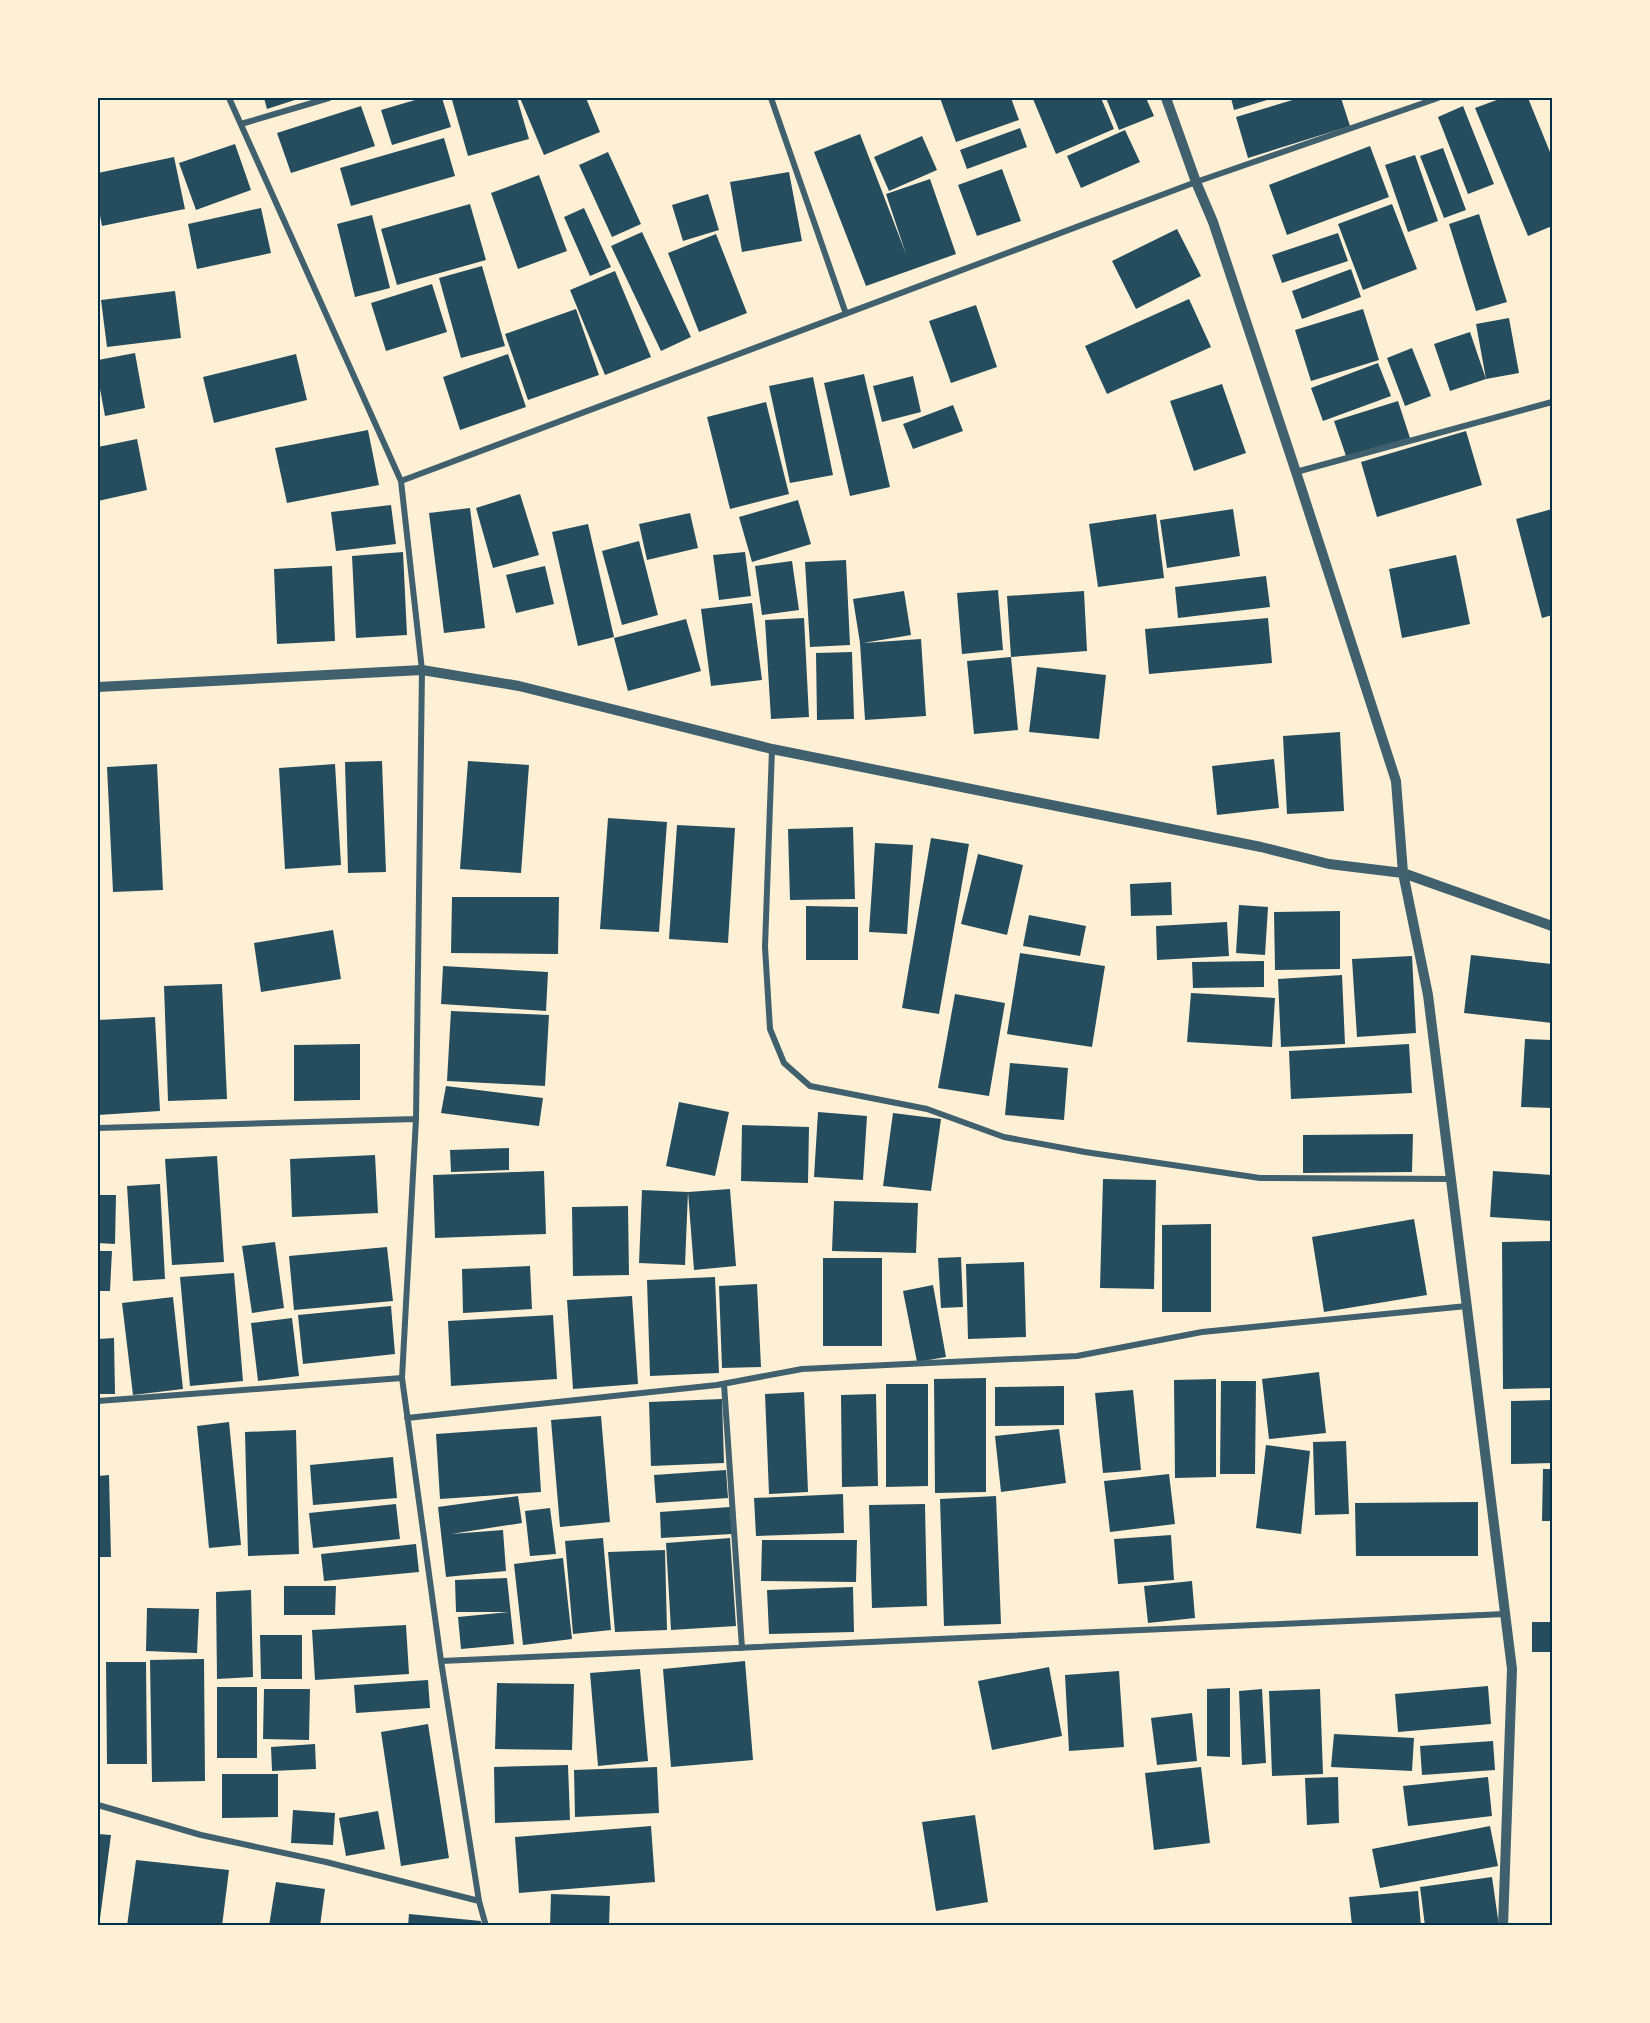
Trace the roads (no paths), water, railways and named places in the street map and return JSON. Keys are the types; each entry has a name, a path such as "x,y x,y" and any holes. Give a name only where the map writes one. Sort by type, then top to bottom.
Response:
{"street":[{"path":"229,98 401,481 422,670 417,1119 402,1378 441,1661 479,1901 486,1926"},
{"path":"241,124 329,98"},
{"path":"771,98 846,314"},
{"path":"1166,98 1213,222 1396,781 1403,873 1428,995 1512,1669 1503,1926"},
{"path":"401,481 1196,182 1438,98"},
{"path":"1296,472 1552,402"},
{"path":"98,687 422,670 519,686 772,749 1262,847 1329,864 1403,873 1552,926"},
{"path":"772,749 765,947 770,1029 784,1063 810,1086 927,1109 1004,1137 1085,1152 1260,1178 1451,1179"},
{"path":"98,1128 417,1119"},
{"path":"406,1418 724,1384 802,1369 1077,1356 1202,1332 1467,1306"},
{"path":"98,1401 402,1378"},
{"path":"724,1384 742,1648"},
{"path":"441,1661 1505,1614"},
{"path":"98,1805 201,1835 326,1862 479,1901"}]}
